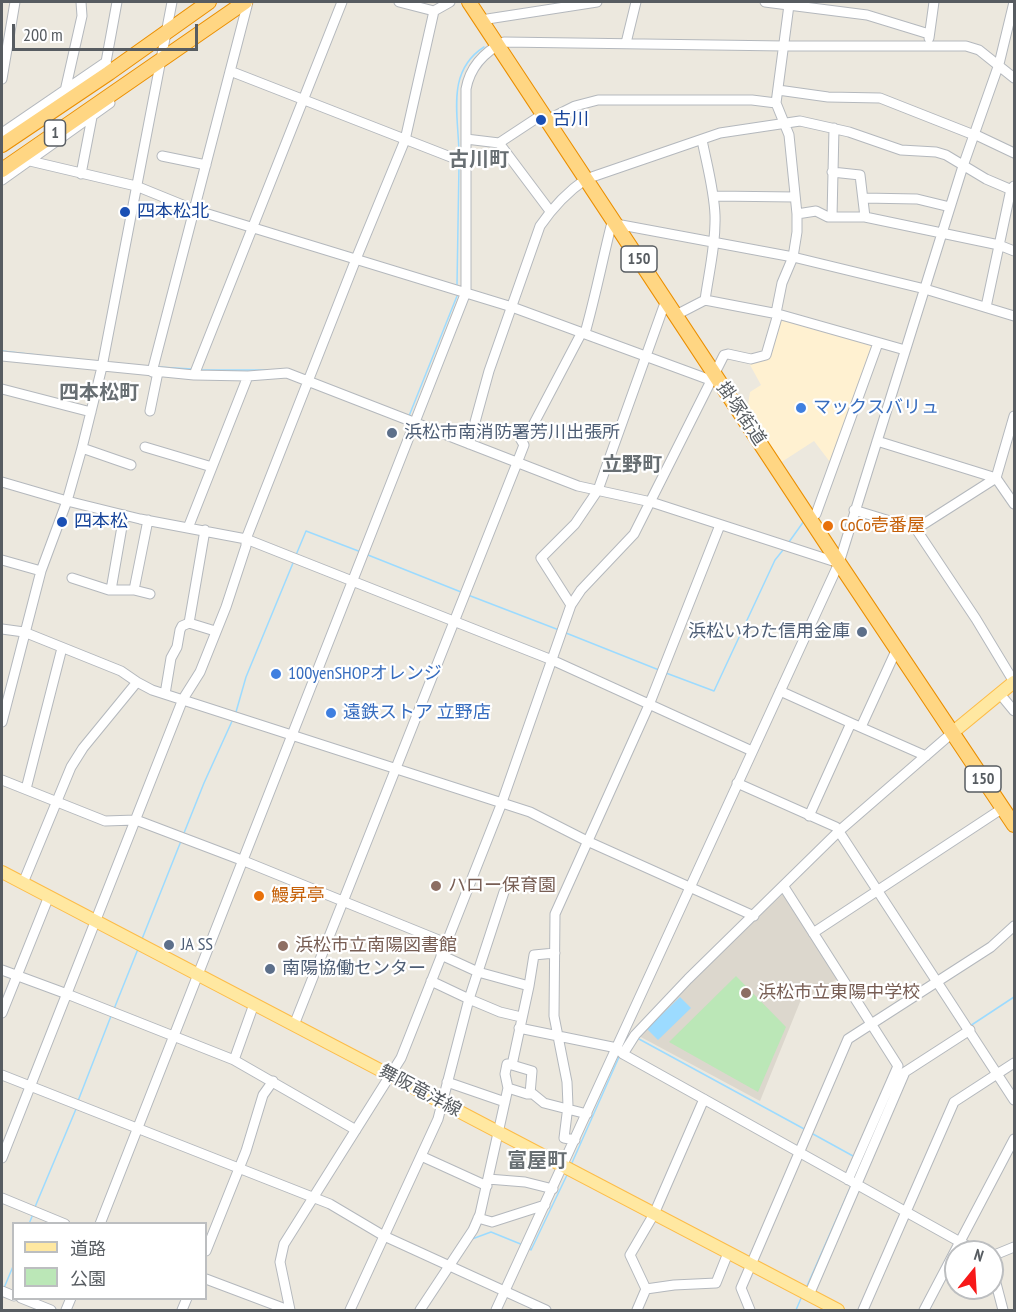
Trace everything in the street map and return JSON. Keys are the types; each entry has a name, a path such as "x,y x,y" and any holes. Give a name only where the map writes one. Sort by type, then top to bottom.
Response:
{"highway":[{"name":"1","path":"2,145 107,68 167,33 209,2"},
{"name":"1","path":"2,171 161,59 247,2"},
{"name":"掛塚街道","path":"470,2 676,315 714,378 952,733 1010,815"}],"main road":[{"path":"952,733 1014,682"},
{"name":"舞阪竜洋線","path":"2,872 838,1311"}],"street":[{"path":"2,79 15,2"},
{"path":"65,91 82,16 81,2"},
{"path":"2,133 65,91 107,68 117,2"},
{"path":"2,722 3,708 41,571 67,501 102,367 172,2"},
{"path":"150,411 155,372 247,2"},
{"path":"194,375 251,226 342,2"},
{"path":"399,2 434,11 450,2"},
{"path":"555,2 567,6"},
{"path":"482,20 597,2"},
{"path":"626,44 636,2"},
{"path":"765,2 803,5 867,15 929,34"},
{"path":"930,46 929,34 934,2"},
{"path":"496,1311 587,1114 620,1051 690,887 839,563 963,166 999,64 1012,18 1014,2"},
{"path":"289,1311 279,1262 280,1253 400,1058 501,805 571,605 581,590 634,534 724,355 751,359 766,355 777,314 782,283 793,257 797,231 790,143 786,124 776,103 789,5"},
{"path":"2,1158 183,699 200,672 237,576 246,539 405,140 434,11"},
{"path":"101,1222 466,292 466,89 477,61 504,42 966,46 979,50 1014,78"},
{"path":"230,71 466,163"},
{"path":"778,90 828,97 880,98 974,134 1014,153"},
{"path":"2,180 111,102 108,96"},
{"path":"466,139 499,143 545,117 598,100 752,100 776,103"},
{"path":"81,174 92,117"},
{"path":"469,444 489,371 540,226 550,211 569,191 586,179 720,134 800,122 834,128 901,150 936,152 946,155 986,179 1013,189 986,307"},
{"path":"832,217 834,128"},
{"path":"702,140 714,196 715,217 714,242 705,300"},
{"path":"499,143 550,211"},
{"path":"162,156 206,165"},
{"path":"30,161 136,186 195,210 466,292 645,356 714,378"},
{"path":"832,172 860,175 865,217"},
{"path":"714,196 795,197"},
{"path":"862,198 916,199 950,207"},
{"path":"797,214 816,211 832,217 865,217 999,245 1014,251"},
{"path":"294,1025 517,463 524,445 522,440 583,333 594,303 595,288 611,226 616,224 793,257 925,289 1014,316"},
{"path":"571,605 541,558 575,524 598,490 666,300"},
{"path":"676,315 705,300 777,314 905,350"},
{"path":"809,518 816,514 878,343"},
{"path":"2,356 194,375 248,376 287,373 309,379 578,486 651,502 839,563"},
{"path":"188,528 248,376"},
{"path":"2,389 91,412"},
{"path":"916,529 996,478 1013,428 1014,416"},
{"path":"877,441 996,478 1014,504"},
{"path":"145,447 212,467"},
{"path":"82,448 131,465"},
{"path":"2,482 124,515 246,539 552,660 752,751"},
{"path":"854,510 916,529 976,619 1014,682"},
{"path":"111,590 124,515"},
{"path":"134,590 148,520"},
{"path":"575,1140 564,1138 568,1108 567,1082 554,1016 555,914 649,705 720,525"},
{"path":"189,623 205,530"},
{"path":"2,560 41,571"},
{"path":"72,578 111,590 134,590 150,594"},
{"path":"165,694 171,658 177,647 182,626 189,623 215,631"},
{"path":"2,629 24,632 121,671 136,682 165,694 292,734 501,805 530,812 588,841 754,916"},
{"path":"26,789 62,648"},
{"path":"861,728 894,655 898,652"},
{"path":"23,883 71,767 83,748 136,682"},
{"path":"780,691 926,756"},
{"path":"1000,694 1014,711"},
{"path":"809,816 851,723"},
{"path":"620,1051 688,979 839,831 952,733"},
{"path":"2,780 105,821 136,820 446,943"},
{"path":"737,783 836,827 1014,1100"},
{"path":"813,933 878,891 1010,815"},
{"path":"783,887 898,1066 848,1180"},
{"path":"350,1311 438,1119 470,999 504,892"},
{"path":"2,1013 49,896"},
{"path":"750,1311 741,1288 848,1038 991,947 1014,926"},
{"path":"512,1065 534,955 555,952"},
{"path":"441,956 478,972 529,986"},
{"path":"2,970 234,1060 356,1130"},
{"path":"431,981 500,1012 521,1017"},
{"path":"234,1060 254,1004"},
{"path":"519,1028 559,1035 620,1051 955,1240"},
{"path":"806,1294 857,1185 905,1072 969,1029"},
{"path":"863,1311 954,1102 1014,1063"},
{"path":"420,1311 473,1230 478,1218 488,1183 508,1088 505,1074 507,1064 532,1071 531,1094"},
{"path":"2,1075 330,1204 384,1236 546,1311"},
{"path":"207,1248 246,1151 263,1095 273,1081"},
{"path":"447,1082 505,1102"},
{"path":"508,1088 539,1097 544,1103 587,1114"},
{"path":"638,1311 646,1289 630,1255 654,1214 705,1099"},
{"path":"962,1240 1014,1139"},
{"path":"421,1156 488,1183 525,1182 553,1189"},
{"path":"2,1198 60,1222"},
{"path":"478,1218 492,1222 545,1205"},
{"path":"646,1289 716,1283 728,1253"},
{"path":"924,1311 944,1273"},
{"path":"207,1279 289,1311"},
{"path":"24,1300 51,1311"}],"shaded area":[{"path":"779,319 873,345 830,462 814,441 780,463 747,410 750,392 761,385 749,363 758,362"},
{"name":"浜松市立東陽中学校","path":"784,893 839,978 800,1002 760,1101 639,1036 687,984"}],"green space":[{"path":"736,976 786,1027 758,1092 669,1042"}],"water":[{"path":"680,997 691,1008 658,1040 647,1029"}],"waterway":[{"path":"459,156 457,111 459,82 472,57 484,47"},
{"path":"457,285 459,164"},
{"path":"409,416 457,296"},
{"path":"2,351 54,357"},
{"path":"158,367 192,369"},
{"path":"199,370 273,370"},
{"path":"789,542 804,521"},
{"path":"296,555 306,531 361,552"},
{"path":"666,673 714,691 775,560 783,550"},
{"path":"368,555 461,592"},
{"path":"236,712 246,677 293,563"},
{"path":"468,595 559,630"},
{"path":"566,633 659,670"},
{"path":"184,833 233,719"},
{"path":"142,939 181,841"},
{"path":"114,1009 138,949"},
{"path":"970,1026 1014,997"},
{"path":"78,1101 111,1016"},
{"path":"639,1039 806,1130"},
{"path":"571,1165 619,1057"},
{"path":"35,1207 76,1109"},
{"path":"813,1134 853,1156"},
{"path":"854,1179 864,1156"},
{"path":"530,1249 567,1175"},
{"path":"807,1286 851,1186"},
{"path":"30,1222 33,1214"},
{"path":"472,1239 491,1232 523,1245"},
{"path":"4,1288 12,1269"},
{"path":"796,1310 802,1296"}],"place":[{"name":"古川","path":"541,120"},
{"name":"四本松北","path":"125,212"},
{"name":"マックスバリュ","path":"801,408"},
{"name":"浜松市南消防署芳川出張所","path":"392,433"},
{"name":"四本松","path":"62,522"},
{"name":"CoCo壱番屋","path":"828,526"},
{"name":"浜松いわた信用金庫","path":"862,632"},
{"name":"100yenSHOPオレンジ","path":"276,674"},
{"name":"遠鉄ストア 立野店","path":"331,713"},
{"name":"ハロー保育園","path":"436,886"},
{"name":"鰻昇亭","path":"259,896"},
{"name":"JA SS","path":"169,945"},
{"name":"浜松市立南陽図書館","path":"283,946"},
{"name":"南陽協働センター","path":"270,969"},
{"name":"浜松市立東陽中学校","path":"746,993"}],"district":[{"name":"古川町","path":"479,160"},
{"name":"四本松町","path":"99,393"},
{"name":"立野町","path":"632,465"},
{"name":"富屋町","path":"537,1161"}]}
